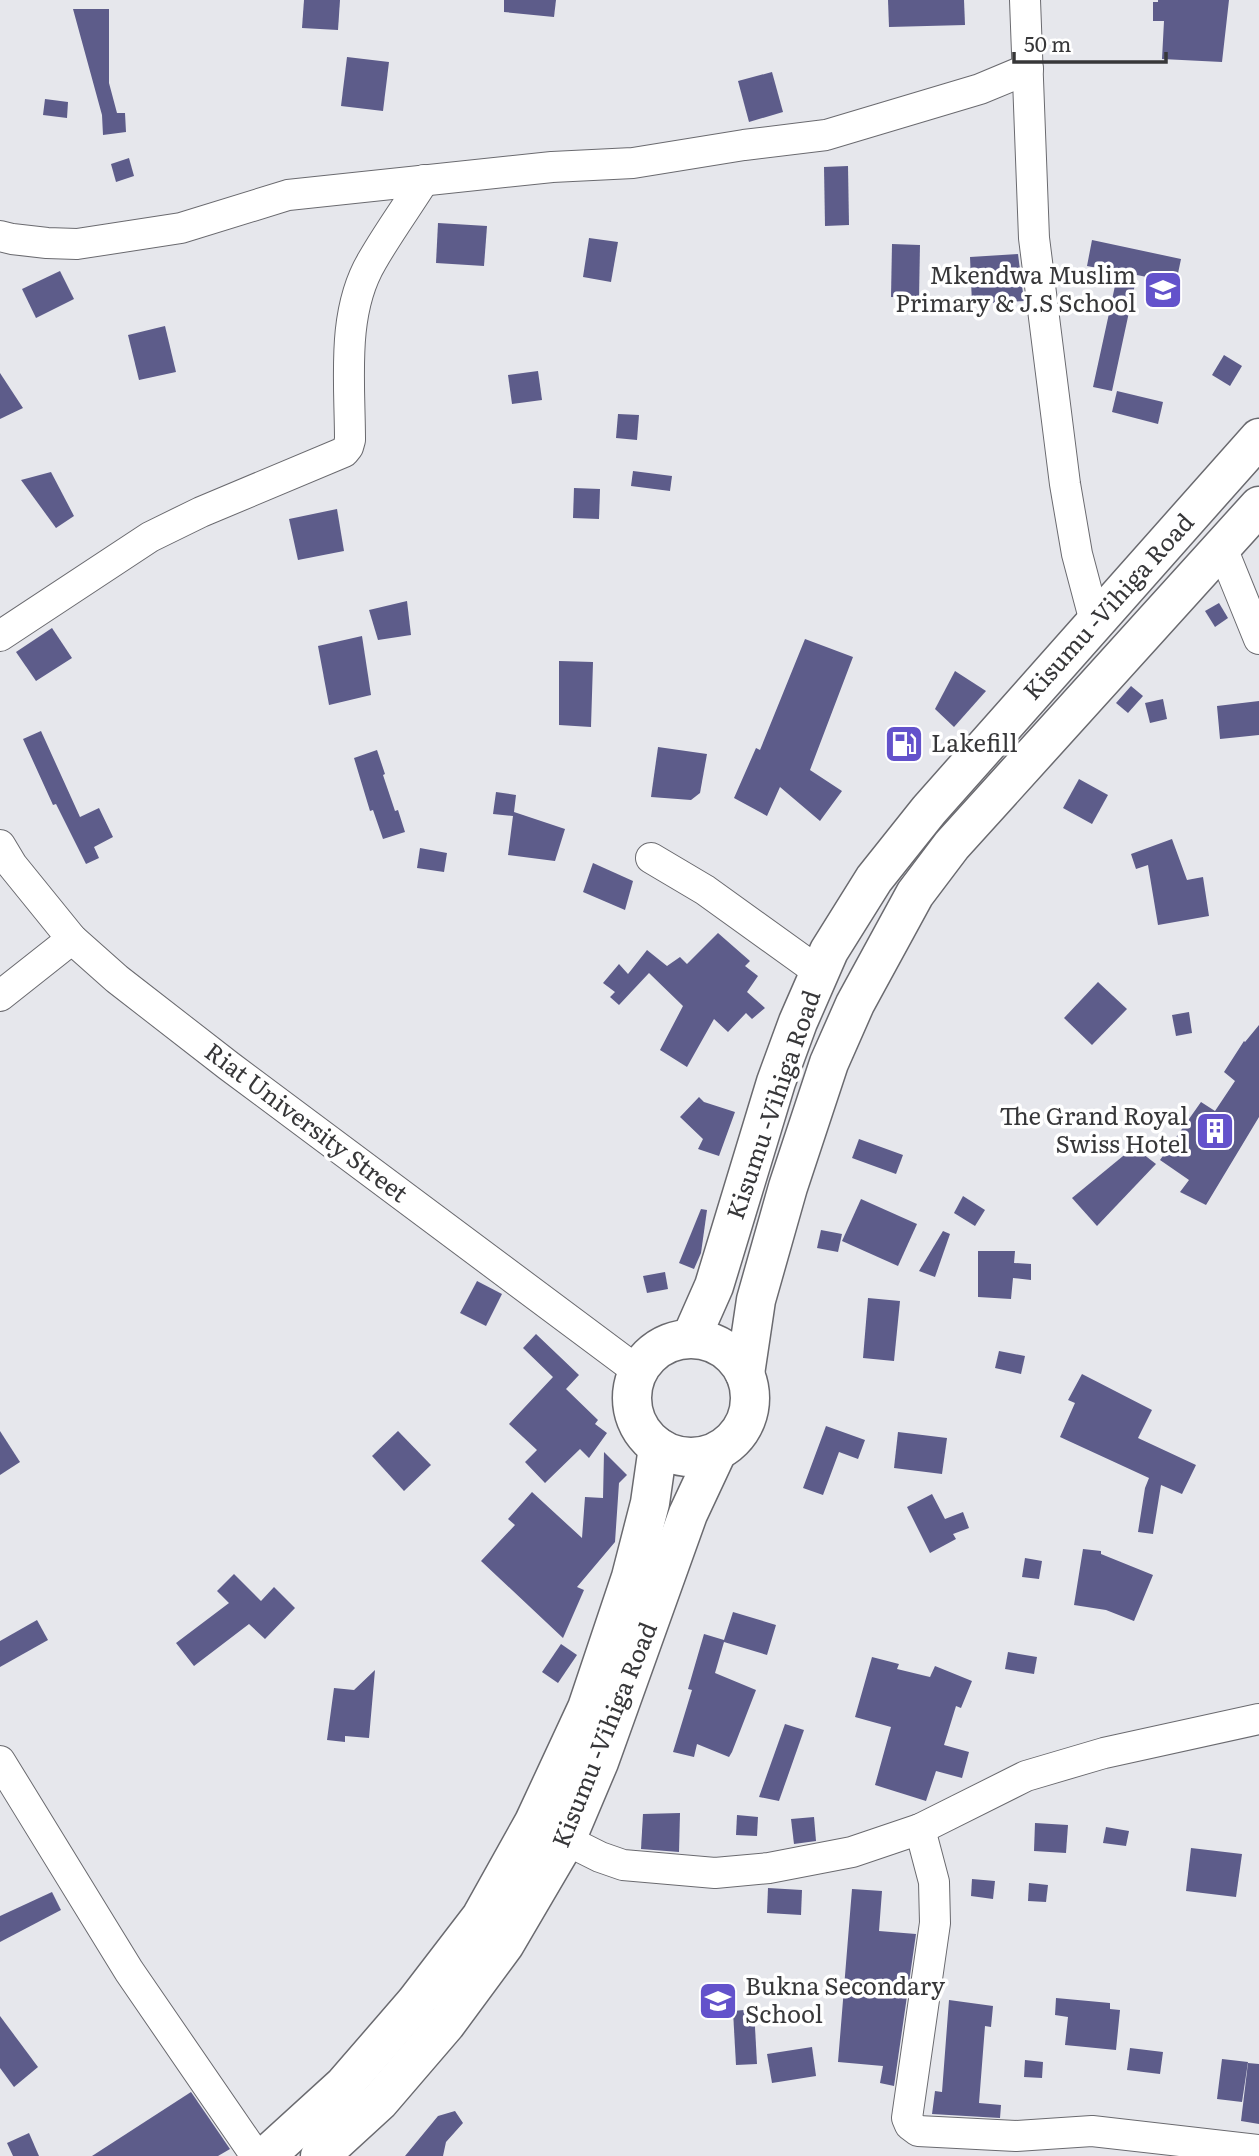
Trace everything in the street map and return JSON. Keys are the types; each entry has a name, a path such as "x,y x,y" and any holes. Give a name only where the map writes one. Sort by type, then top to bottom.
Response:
{"highway":[{"name":"Kisumu -Vihiga Road","path":"691,1338 714,1286 776,1082 798,1022 829,951 874,879 929,810 1259,438"},
{"name":"Kisumu -Vihiga Road","path":"745,1374 756,1300 788,1186 829,1063 855,1004 915,894 952,845 1259,506"},
{"path":"691,1338 709,1341 726,1349 740,1364 749,1382 751,1403 745,1423 733,1440 717,1452 697,1457 677,1455 658,1447 643,1432 635,1416 632,1398 635,1379 643,1363 657,1350 673,1341 691,1338"},
{"name":"Kisumu -Vihiga Road","path":"266,2156 344,2085 415,2003 481,1917 534,1822 587,1708 631,1577 650,1503 658,1447"},
{"name":"Kisumu -Vihiga Road","path":"320,2156 379,2102 446,2024 505,1944 566,1840 599,1762 688,1514 717,1452"}],"street":[{"path":"1025,0 1034,239 1065,484 1077,554 1095,622"},
{"path":"0,236 47,243 77,244 181,228 288,195 552,167 634,163 826,135 981,89 1028,69"},
{"path":"0,636 150,537 201,512 344,452 350,440 349,363 353,311 371,262 424,180"},
{"path":"1222,548 1259,639"},
{"path":"651,858 705,890 819,972"},
{"name":"Riat University Street","path":"4,862 72,939 117,979 229,1066 639,1372"},
{"path":"0,996 72,939"},
{"path":"566,1840 623,1865 715,1872 769,1868 852,1852 920,1829 1026,1776 1104,1753 1259,1719"},
{"path":"0,1761 129,1971 256,2156"},
{"path":"920,1829 934,1882 935,1923 917,2056 908,2101 906,2118 910,2125 918,2131 1016,2136 1092,2131 1259,2150"}],"building":[{"path":"304,0 340,0 338,30 302,28"},
{"path":"504,0 556,0 554,17 504,12"},
{"path":"888,0 964,0 965,25 889,27"},
{"path":"1229,0 1222,62 1162,59 1164,21 1153,21 1153,2"},
{"path":"73,9 109,9 109,83 117,113 125,113 126,132 103,135 102,115"},
{"path":"347,57 389,62 383,111 341,106"},
{"path":"772,72 783,112 749,122 738,81"},
{"path":"45,99 68,102 67,118 43,115"},
{"path":"129,158 134,176 116,182 111,164"},
{"path":"848,166 849,225 825,226 824,167"},
{"path":"438,223 487,226 484,266 436,263"},
{"path":"589,238 618,242 611,282 583,277"},
{"path":"1092,240 1181,259 1176,283 1137,275 1112,391 1093,387 1118,272 1087,266"},
{"path":"892,244 920,245 919,298 891,297"},
{"path":"1018,254 1024,301 972,304 970,257"},
{"path":"60,271 74,299 36,318 22,289"},
{"path":"165,326 176,372 139,380 128,335"},
{"path":"1224,355 1242,366 1230,386 1212,375"},
{"path":"538,371 542,400 512,404 508,375"},
{"path":"0,373 23,408 0,419"},
{"path":"1117,391 1163,402 1158,424 1112,412"},
{"path":"618,414 639,415 637,440 616,438"},
{"path":"633,471 672,476 670,491 631,486"},
{"path":"51,472 74,516 56,528 21,480"},
{"path":"574,488 600,489 599,519 573,518"},
{"path":"337,509 344,551 298,560 289,519"},
{"path":"407,601 411,635 378,640 369,610"},
{"path":"1219,603 1228,618 1215,627 1205,611"},
{"path":"52,628 72,658 36,681 16,652"},
{"path":"362,636 371,695 329,705 318,646"},
{"path":"805,639 853,657 810,770 842,791 820,821 780,787 767,816 734,798 756,748 760,750"},
{"path":"559,661 593,662 591,727 559,725"},
{"path":"955,671 986,691 954,727 935,709"},
{"path":"1131,686 1143,696 1128,713 1116,703"},
{"path":"1163,699 1167,719 1150,723 1145,703"},
{"path":"1259,701 1259,735 1220,739 1217,706"},
{"path":"41,731 80,817 99,808 113,837 94,847 99,858 86,864 56,804 53,805 23,739"},
{"path":"658,747 707,754 700,793 691,800 651,797"},
{"path":"377,750 395,811 398,810 405,832 383,839 373,810 370,811 354,758"},
{"path":"1079,779 1108,795 1092,824 1063,808"},
{"path":"496,792 516,795 514,812 565,829 555,861 508,855 513,816 493,814"},
{"path":"1172,839 1187,880 1203,877 1209,916 1158,925 1148,865 1136,869 1131,854"},
{"path":"420,848 447,853 444,872 417,868"},
{"path":"593,863 633,881 625,910 583,892"},
{"path":"718,933 750,961 745,966 758,976 747,992 765,1008 752,1019 746,1013 728,1032 714,1019 687,1067 660,1050 683,1006 649,973 619,1005 610,997 615,992 603,983 619,964 628,974 647,950 667,966 680,957 687,964"},
{"path":"1098,982 1127,1009 1092,1045 1064,1018"},
{"path":"1189,1012 1192,1033 1176,1036 1172,1015"},
{"name":"The Grand Royal Swiss Hotel","path":"1259,1025 1259,1117 1206,1205 1180,1192 1189,1180 1160,1160 1201,1102 1215,1111 1235,1081 1224,1072 1244,1041"},
{"path":"699,1097 704,1102 735,1112 719,1156 698,1149 703,1139 680,1117"},
{"path":"859,1139 903,1155 896,1174 852,1158"},
{"path":"1134,1147 1156,1164 1097,1226 1072,1198"},
{"path":"963,1196 985,1210 975,1226 954,1213"},
{"path":"861,1199 917,1224 898,1266 842,1241"},
{"path":"701,1209 707,1210 701,1253 694,1269 679,1263"},
{"path":"821,1230 842,1234 838,1252 817,1248"},
{"path":"943,1231 950,1234 935,1277 919,1271"},
{"path":"978,1251 1015,1251 1014,1263 1031,1264 1031,1280 1013,1278 1011,1299 978,1297"},
{"path":"665,1272 668,1289 647,1293 643,1276"},
{"path":"477,1281 502,1294 486,1326 460,1313"},
{"path":"868,1298 900,1301 894,1361 863,1358"},
{"path":"536,1334 579,1375 566,1389 598,1420 595,1424 607,1433 589,1458 580,1449 545,1483 525,1462 537,1450 509,1424 553,1377 523,1348"},
{"path":"999,1351 1025,1356 1021,1374 995,1368"},
{"path":"1082,1374 1152,1410 1138,1438 1196,1465 1182,1494 1161,1485 1153,1534 1138,1532 1149,1478 1060,1437 1075,1403 1068,1400"},
{"path":"826,1426 865,1440 858,1459 839,1452 823,1495 803,1488"},
{"path":"0,1431 20,1462 0,1475"},
{"path":"398,1431 431,1465 404,1491 372,1456"},
{"path":"898,1432 947,1438 942,1474 894,1468"},
{"path":"604,1452 627,1475 619,1483 615,1542 577,1587 584,1590 563,1638 481,1561 515,1525 508,1519 532,1492 582,1538 585,1497 603,1498"},
{"path":"932,1494 945,1519 963,1512 969,1528 953,1534 956,1539 930,1553 907,1507"},
{"path":"1083,1549 1101,1551 1101,1554 1153,1575 1134,1621 1106,1610 1074,1605"},
{"path":"1025,1558 1042,1561 1039,1579 1022,1577"},
{"path":"234,1574 261,1601 274,1587 295,1608 265,1639 249,1624 194,1666 176,1643 229,1603 217,1591"},
{"path":"733,1612 776,1625 767,1655 724,1642 715,1673 756,1690 732,1752 729,1757 697,1744 694,1757 673,1752 692,1690 688,1689 704,1634 724,1640"},
{"path":"37,1620 48,1640 0,1667 0,1641"},
{"path":"561,1644 577,1655 558,1683 542,1672"},
{"path":"1008,1652 1037,1657 1034,1674 1005,1669"},
{"path":"872,1657 899,1664 897,1669 930,1677 935,1666 972,1681 961,1708 956,1706 944,1745 969,1752 962,1778 936,1771 926,1801 875,1785 891,1727 855,1717"},
{"path":"375,1670 369,1738 345,1736 345,1742 327,1740 334,1688 354,1690"},
{"path":"785,1724 804,1730 779,1801 759,1797"},
{"path":"680,1813 679,1852 641,1849 643,1814"},
{"path":"737,1815 758,1817 757,1836 736,1835"},
{"path":"814,1817 816,1841 794,1844 791,1819"},
{"path":"1035,1823 1068,1825 1066,1853 1034,1851"},
{"path":"1106,1827 1129,1831 1126,1846 1103,1843"},
{"path":"1191,1848 1242,1854 1236,1897 1186,1891"},
{"path":"972,1879 995,1881 993,1899 971,1896"},
{"path":"1029,1883 1048,1885 1046,1902 1028,1901"},
{"path":"768,1888 802,1890 801,1915 767,1913"},
{"path":"852,1889 882,1891 879,1931 916,1934 894,2086 880,2083 883,2066 838,2062"},
{"path":"52,1892 61,1910 0,1942 0,1916"},
{"path":"1056,1998 1110,2003 1110,2009 1120,2010 1116,2050 1065,2045 1068,2017 1055,2015"},
{"path":"949,2000 993,2006 991,2027 985,2026 979,2103 1001,2105 1000,2118 932,2114 935,2091 942,2092"},
{"path":"754,2009 757,2064 736,2065 733,2011"},
{"path":"0,2016 38,2067 14,2087 0,2068"},
{"path":"812,2047 816,2076 772,2083 767,2054"},
{"path":"1130,2048 1163,2052 1160,2074 1127,2070"},
{"path":"1222,2059 1248,2062 1242,2102 1217,2099"},
{"path":"1025,2060 1043,2062 1042,2078 1024,2077"},
{"path":"1248,2063 1259,2064 1259,2124 1241,2121"},
{"path":"191,2092 230,2149 218,2156 92,2156"},
{"path":"455,2111 463,2123 446,2142 443,2156 405,2156 438,2116"},
{"path":"29,2133 39,2156 13,2156 7,2143"}],"place":[{"name":"Mkendwa Muslim Primary & J.S School","path":"1163,290"},
{"name":"Lakefill","path":"904,744"},
{"name":"The Grand Royal Swiss Hotel","path":"1215,1131"},
{"name":"Bukna Secondary School","path":"718,2001"}]}
